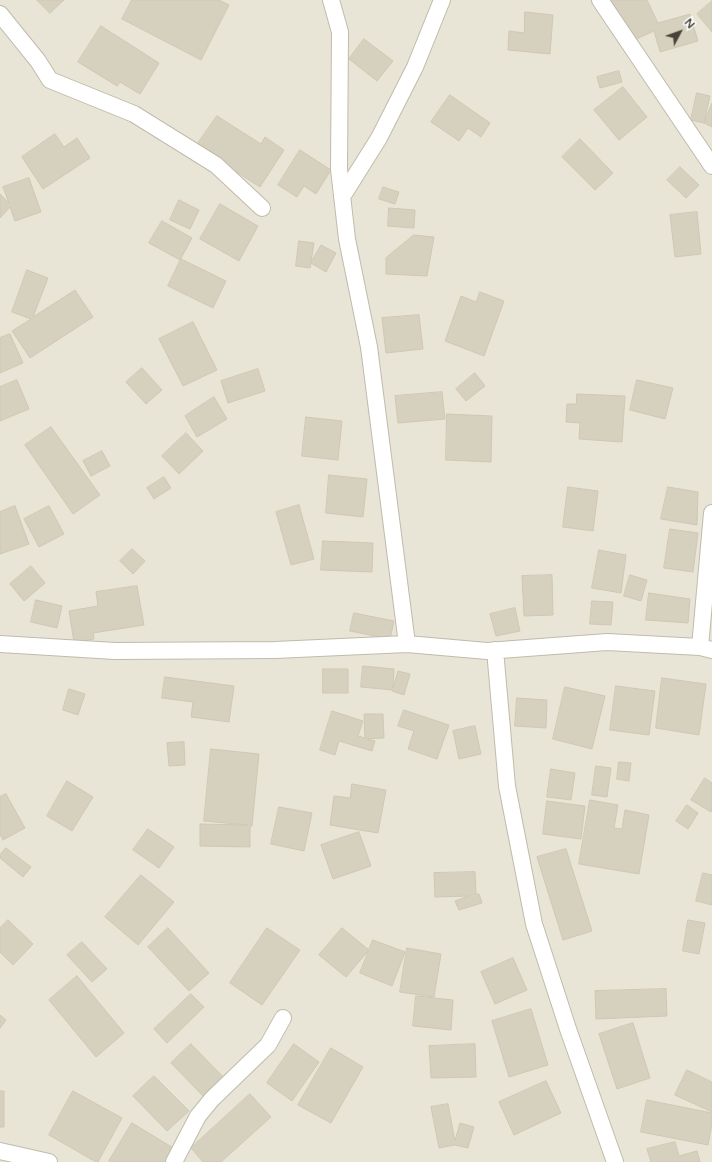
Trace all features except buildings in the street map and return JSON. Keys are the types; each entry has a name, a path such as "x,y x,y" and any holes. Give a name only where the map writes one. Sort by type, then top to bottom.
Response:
{"street":[{"path":"331,0 340,32 339,169 342,198 347,239 369,347 407,644"},
{"path":"342,198 379,138 415,67 442,0"},
{"path":"600,0 712,166"},
{"path":"0,14 38,61 50,80 134,114 216,165 262,208"},
{"path":"0,644 114,651 275,650 407,644 487,651 607,642 706,649 712,514"},
{"path":"495,650 507,786 534,924 568,1029 615,1162"},
{"path":"174,1162 198,1116 212,1099 268,1045 283,1018"},
{"path":"0,1151 49,1162"}],"shaded area":[{"path":"0,0 712,0 712,1162 0,1162"}]}
